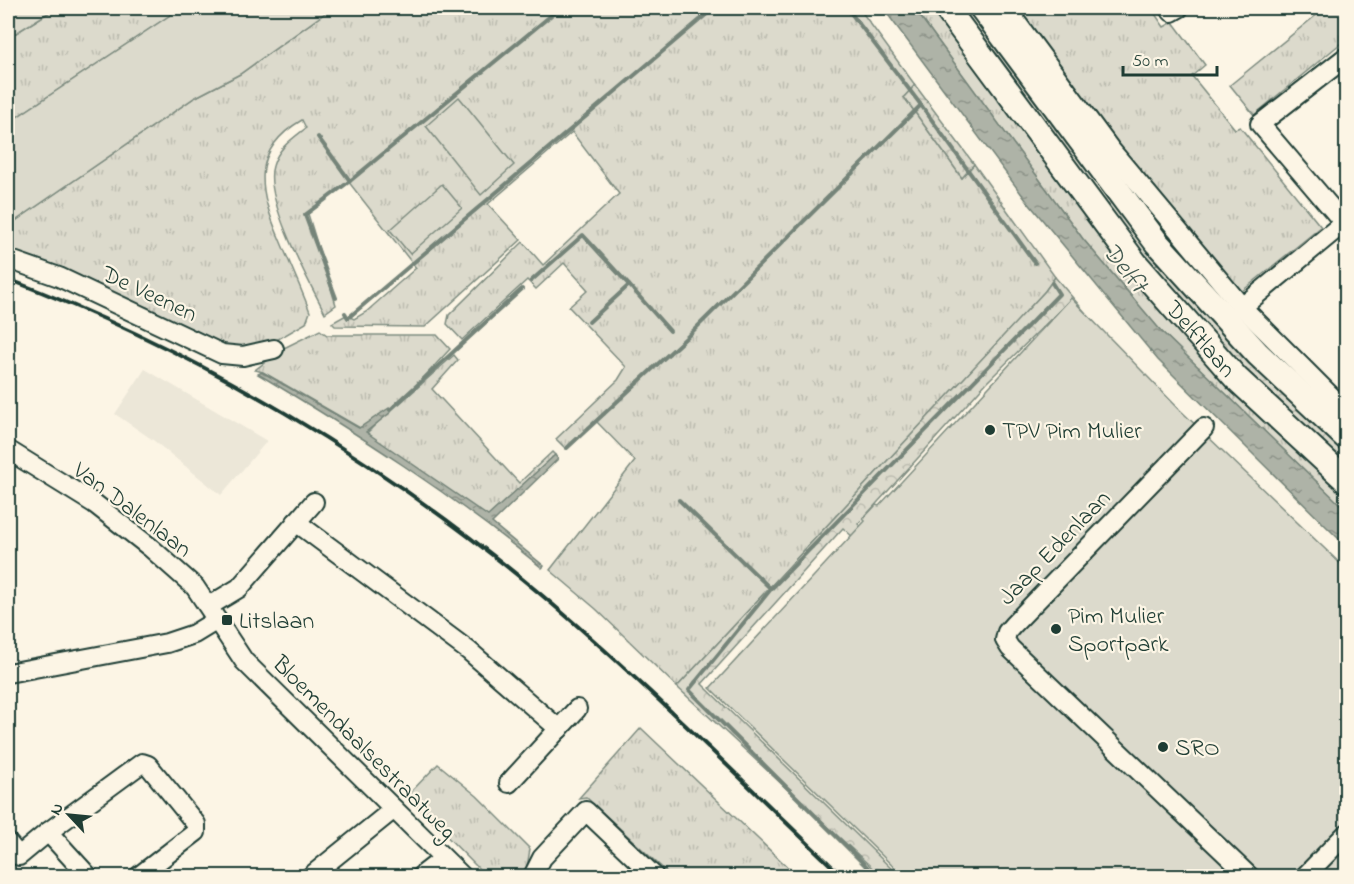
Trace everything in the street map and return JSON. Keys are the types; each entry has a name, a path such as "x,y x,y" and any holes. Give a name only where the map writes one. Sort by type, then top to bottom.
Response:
{"main road":[{"name":"Delftlaan","path":"946,8 1150,281 1236,378 1347,480"},
{"name":"Delftlaan","path":"982,8 1157,243 1258,354 1347,437"}],"street":[{"name":"Delftlaan","path":"1006,8 1111,150 1242,307 1347,411"},
{"path":"1169,8 1172,12 1179,8"},
{"path":"1242,307 1346,222 1260,124 1347,57"},
{"name":"De Veenen","path":"8,259 59,277 222,354 243,356 274,349"},
{"name":"Jaap Edenlaan","path":"1204,428 1013,625 1007,632 1005,640 1249,876"},
{"name":"Van Dalenlaan","path":"8,450 95,504 151,548 195,587 213,613"},
{"path":"8,673 166,643 194,634 314,502"},
{"path":"296,522 469,651 559,729"},
{"name":"Bloemendaalsestraatweg","path":"213,613 244,661 462,876"},
{"path":"510,783 577,709"},
{"path":"13,850 48,832 142,763 148,765 196,824 196,832 139,876"},
{"path":"311,876 394,809"},
{"path":"533,876 542,858 586,811 654,876"},
{"path":"48,832 88,876"},
{"path":"1305,876 1347,834"},
{"path":"421,876 443,859"}],"shaded area":[{"path":"145,369 267,441 221,495 153,440 115,414"}],"green space":[{"path":"8,8 56,8 8,38"},
{"path":"56,8 181,8 8,123 8,38"},
{"path":"181,8 332,8 240,74 194,98 8,226 8,123"},
{"path":"332,8 859,8 915,85 904,97 962,178 974,164 1055,277 1045,291 677,687 596,609 550,570 635,461 596,421 566,449 556,439 618,380 626,367 569,307 588,290 564,263 536,289 527,280 462,340 447,324 449,315 523,242 543,265 619,194 572,132 488,204 521,240 425,327 335,326 332,323 346,315 354,319 366,312 416,268 348,181 308,214 336,305 325,313 289,240 275,198 272,180 273,166 278,154 286,144 306,128 302,120 285,132 273,145 266,159 263,173 267,205 310,312 306,323 256,352 226,351 8,254 8,226 194,98 240,74"},
{"path":"914,8 934,8 1066,188 1346,491 1346,510 1161,331 1083,239"},
{"path":"956,8 972,8 997,43 987,50"},
{"path":"1018,8 1151,8 1164,27 1173,22 1205,65 1192,76 1235,129 1240,127 1321,227 1236,296 1099,121"},
{"path":"1325,8 1346,8 1346,39 1254,115 1230,85"},
{"path":"997,43 1163,261 1151,267 987,50"},
{"path":"915,85 974,164 962,178 904,97"},
{"path":"459,97 514,165 481,195 426,126"},
{"path":"442,184 462,208 410,254 390,230"},
{"path":"1163,261 1274,380 1346,450 1346,469 1220,347 1151,267"},
{"path":"1055,277 1131,366 1206,447 1066,304 987,382 858,524 976,637 970,644 843,528 702,684 899,876 881,876 677,687 1045,291"},
{"name":"Pim Mulier Sportpark","path":"1071,298 1180,410 1346,569 1346,876 903,876 710,688 865,521 863,519 876,505 879,506"},
{"path":"320,330 327,335 437,335 450,349 398,405 454,355 458,360 432,389 519,483 552,452 555,455 488,517 371,437 367,433 378,422 360,428 263,372 255,370 284,348"},
{"path":"641,728 797,876 671,876 586,797 579,798"},
{"path":"438,764 477,796 530,849 527,867 518,876 486,876 407,796"}],"water":[{"path":"883,8 914,8 1083,239 1161,331 1346,510 1346,546 1158,360 1026,200"},
{"path":"262,372 359,428 389,408 391,412 366,432 488,516 555,455 558,459 492,523 544,566 542,568 474,515 404,466 258,374"}],"waterway":[{"path":"350,181 560,8"},
{"path":"345,313 348,318 714,8"},
{"path":"847,8 921,105 1035,263"},
{"path":"567,448 688,336 921,105"},
{"path":"318,137 350,181 305,215 336,298"},
{"path":"531,281 583,235 629,285"},
{"path":"679,500 771,589 1059,294 1052,283"},
{"path":"589,322 629,285 670,331"},
{"path":"390,410 522,289"},
{"path":"771,589 689,690 876,876"}],"railway":[{"path":"8,279 150,340 218,375 286,413 416,498 478,544 577,626 654,696 842,876"}],"place":[{"name":"TPV Pim Mulier","path":"990,430"},
{"name":"Litslaan","path":"227,620"},
{"name":"Pim Mulier Sportpark","path":"1056,629"},
{"name":"SRO","path":"1163,747"}],"water label":[{"name":"Delft","path":"1126,267"}]}
